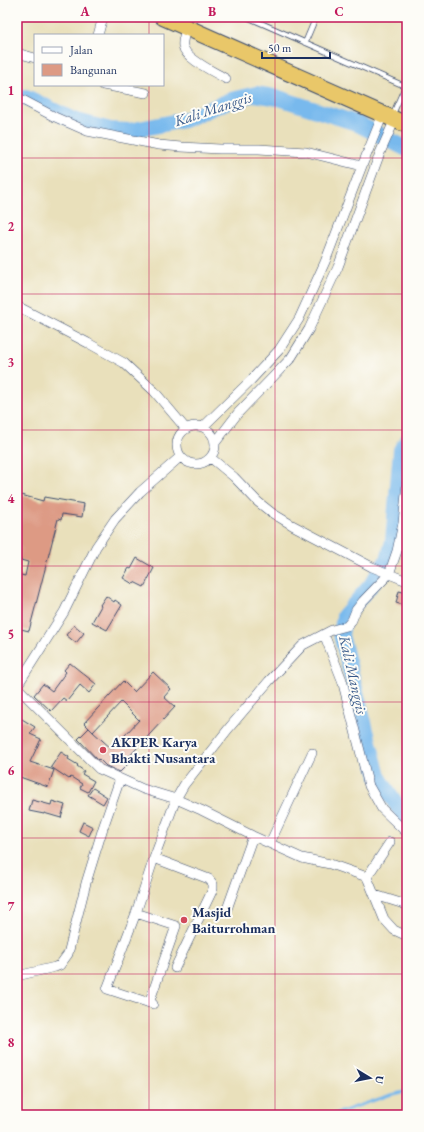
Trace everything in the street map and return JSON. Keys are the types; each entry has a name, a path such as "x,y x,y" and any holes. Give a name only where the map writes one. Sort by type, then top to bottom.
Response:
{"highway":[{"path":"163,17 391,122"}],"street":[{"path":"98,34 103,17"},
{"path":"187,27 183,40 183,48 194,59 226,79"},
{"path":"17,53 34,58"},
{"path":"108,86 146,93"},
{"path":"17,97 55,117 87,131 181,147 306,152 362,166"},
{"path":"203,427 279,350 289,336 299,319 322,269 371,146 391,122"},
{"path":"215,442 238,413 291,358 309,329 338,267 391,122"},
{"path":"344,214 357,217"},
{"path":"17,306 124,363 154,391 186,429"},
{"path":"191,426 197,426 203,427 211,433 215,442 215,448 211,458 207,462 195,465 184,461 180,457 177,445 178,438 186,429 191,426"},
{"path":"180,457 140,492 115,519 96,547 64,612 18,691 100,769 143,789 176,799 201,810 302,858 330,864 367,877 384,919 394,930 407,936"},
{"path":"211,458 234,477 258,502 272,513 292,525 387,574 407,581"},
{"path":"136,913 176,926 151,1003 106,989 136,913 154,858 176,799 184,785 229,728 303,645 328,632 347,626 363,600 387,574 397,551 403,523 407,484"},
{"path":"328,632 369,786 382,809 407,833"},
{"path":"270,843 312,753"},
{"path":"17,976 55,968 60,965 68,954 86,883 120,779"},
{"path":"227,909 253,836"},
{"path":"367,877 390,842"},
{"path":"154,858 209,879 213,884 213,889 175,968"},
{"path":"375,896 407,905"}],"lane":[{"path":"247,17 406,85 391,122"},
{"path":"305,43 316,17"}],"building":[{"path":"21,495 43,501 44,497 84,504 82,517 62,514 61,520 58,519 29,631 17,628 17,574 25,576 28,562 17,559 17,510"},
{"path":"137,558 154,568 144,587 134,582 133,584 123,578 129,568 131,569"},
{"path":"399,591 407,593 406,606 396,603"},
{"path":"106,596 114,602 115,600 122,605 107,630 92,622"},
{"path":"74,625 84,633 76,643 66,635"},
{"path":"70,663 96,684 89,693 80,685 67,701 63,698 51,711 34,695 43,684 52,691 66,672 64,670"},
{"path":"153,672 171,689 164,697 175,707 125,761 128,764 120,772 106,766 99,759 98,760 78,739 89,728 84,723 123,681 134,692","holes":["121,702 139,720 112,749 93,732"]},
{"path":"17,716 35,727 30,734 41,739 30,762 54,770 48,787 17,776"},
{"path":"61,752 69,757 68,759 84,771 82,774 94,781 88,792 80,788 82,784 71,777 69,779 51,767"},
{"path":"93,788 107,797 103,804 88,795"},
{"path":"32,800 51,805 52,801 65,805 61,818 44,813 29,811"},
{"path":"83,822 93,827 89,836 79,831"}],"waterway":[{"name":"Kali Manggis","path":"26,97 73,120 110,130 129,131 184,120 231,100 256,94 279,98 356,123 407,149"},
{"name":"Kali Manggis","path":"407,441 401,450 393,541 389,557 371,585 344,616 341,635 378,776 407,821"},
{"path":"332,1115 390,1095 407,1091"}],"place":[{"name":"AKPER Karya Bhakti Nusantara","path":"103,750"},
{"name":"Masjid Baiturrohman","path":"184,920"}]}
